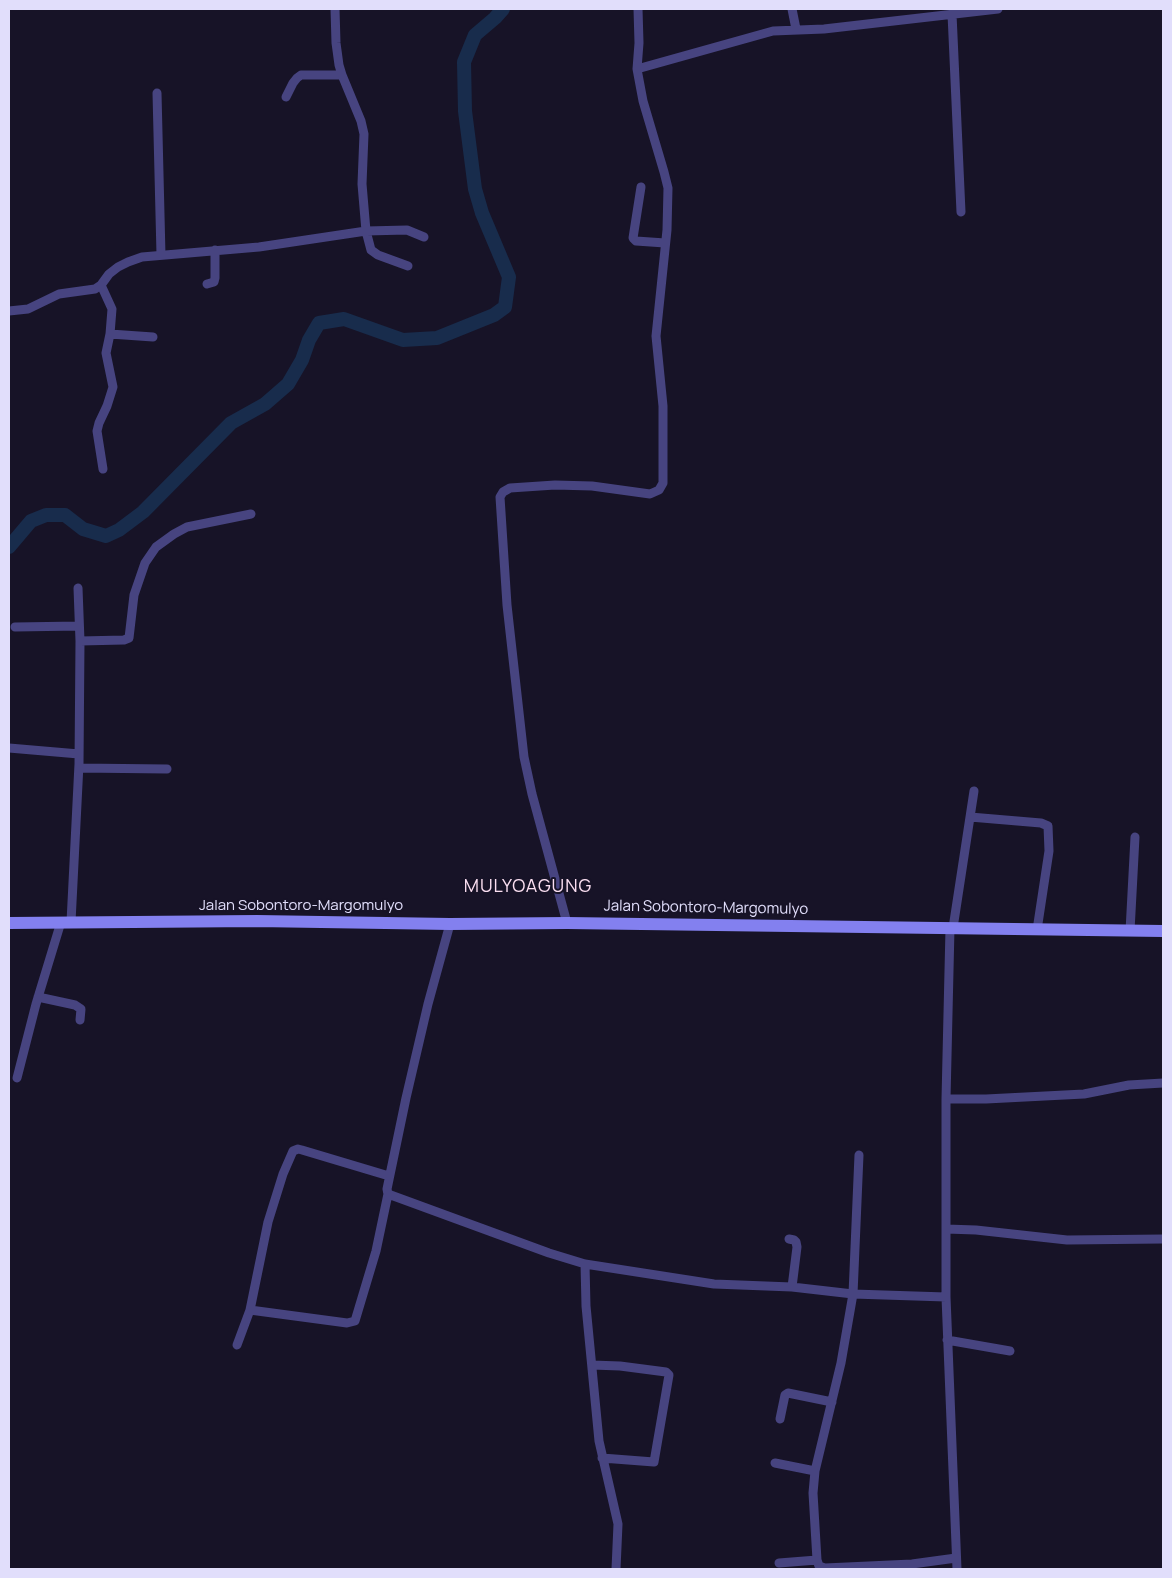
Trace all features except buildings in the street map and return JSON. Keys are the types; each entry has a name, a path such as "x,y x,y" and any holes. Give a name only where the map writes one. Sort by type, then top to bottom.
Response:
{"street":[{"path":"336,9 337,52 342,75 361,121 364,134 362,184 366,231 371,250 378,255 408,266"},
{"path":"567,923 532,794 524,757 508,615 500,497 506,490 530,486 592,486 644,494 650,494 661,487 663,479 664,414 656,336 666,243 668,202 666,180 643,101 637,68 638,9"},
{"path":"792,9 796,29"},
{"path":"637,68 781,30 824,28 998,9"},
{"path":"952,14 961,212"},
{"path":"286,97 293,83 301,75 342,75"},
{"path":"157,93 161,255"},
{"path":"641,187 633,238 636,241 666,243"},
{"path":"9,311 28,309 54,296 92,290 101,284 109,274 128,262 142,257 259,247 366,231 407,230 424,237"},
{"path":"207,284 212,283 214,280 215,250"},
{"path":"101,284 112,309 106,353 113,387 97,430 103,470"},
{"path":"110,334 153,337"},
{"path":"80,641 124,640 129,638 134,595 145,562 156,548 174,534 187,527 251,514"},
{"path":"17,1078 38,997 66,922 79,768 80,641 78,588"},
{"path":"14,627 79,626"},
{"path":"9,748 79,754"},
{"path":"79,768 167,769"},
{"path":"957,1569 947,1340 946,1100 951,928 974,791"},
{"path":"970,817 1041,823 1048,826 1049,851 1037,930"},
{"path":"1130,931 1135,838"},
{"name":"Jalan Sobontoro-Margomulyo","path":"9,923 257,921 450,924 567,923 1163,931"},
{"path":"250,1310 347,1323 355,1322 376,1251 388,1194 387,1189 428,1004 450,924"},
{"path":"38,997 75,1004 81,1009 80,1020"},
{"path":"946,1100 1075,1094 1113,1089 1129,1084 1163,1083"},
{"path":"237,1345 250,1310 268,1222 282,1174 293,1151 302,1150 390,1176"},
{"path":"859,1155 853,1294 841,1363 815,1471 813,1506 816,1560 819,1566 825,1568 912,1564 956,1558"},
{"path":"388,1194 549,1254 586,1264 714,1284 792,1288 853,1294 946,1297"},
{"path":"946,1229 1032,1235 1067,1240 1163,1239"},
{"path":"789,1239 794,1240 797,1247 792,1288"},
{"path":"586,1264 586,1306 599,1441 618,1524 616,1569"},
{"path":"947,1340 1010,1351"},
{"path":"592,1365 666,1372 669,1375 654,1462 602,1458"},
{"path":"780,1419 785,1396 788,1393 832,1402"},
{"path":"775,1463 815,1471"},
{"path":"779,1563 816,1560"}],"waterway":[{"path":"9,547 31,521 46,515 65,515 83,529 106,536 119,530 143,512 231,423 265,404 288,384 302,360 309,340 319,323 344,319 403,340 437,338 494,315 505,307 509,277 482,213 475,189 465,111 464,62 475,35 503,9"}],"district":[{"name":"MULYOAGUNG","path":"528,887"}]}
